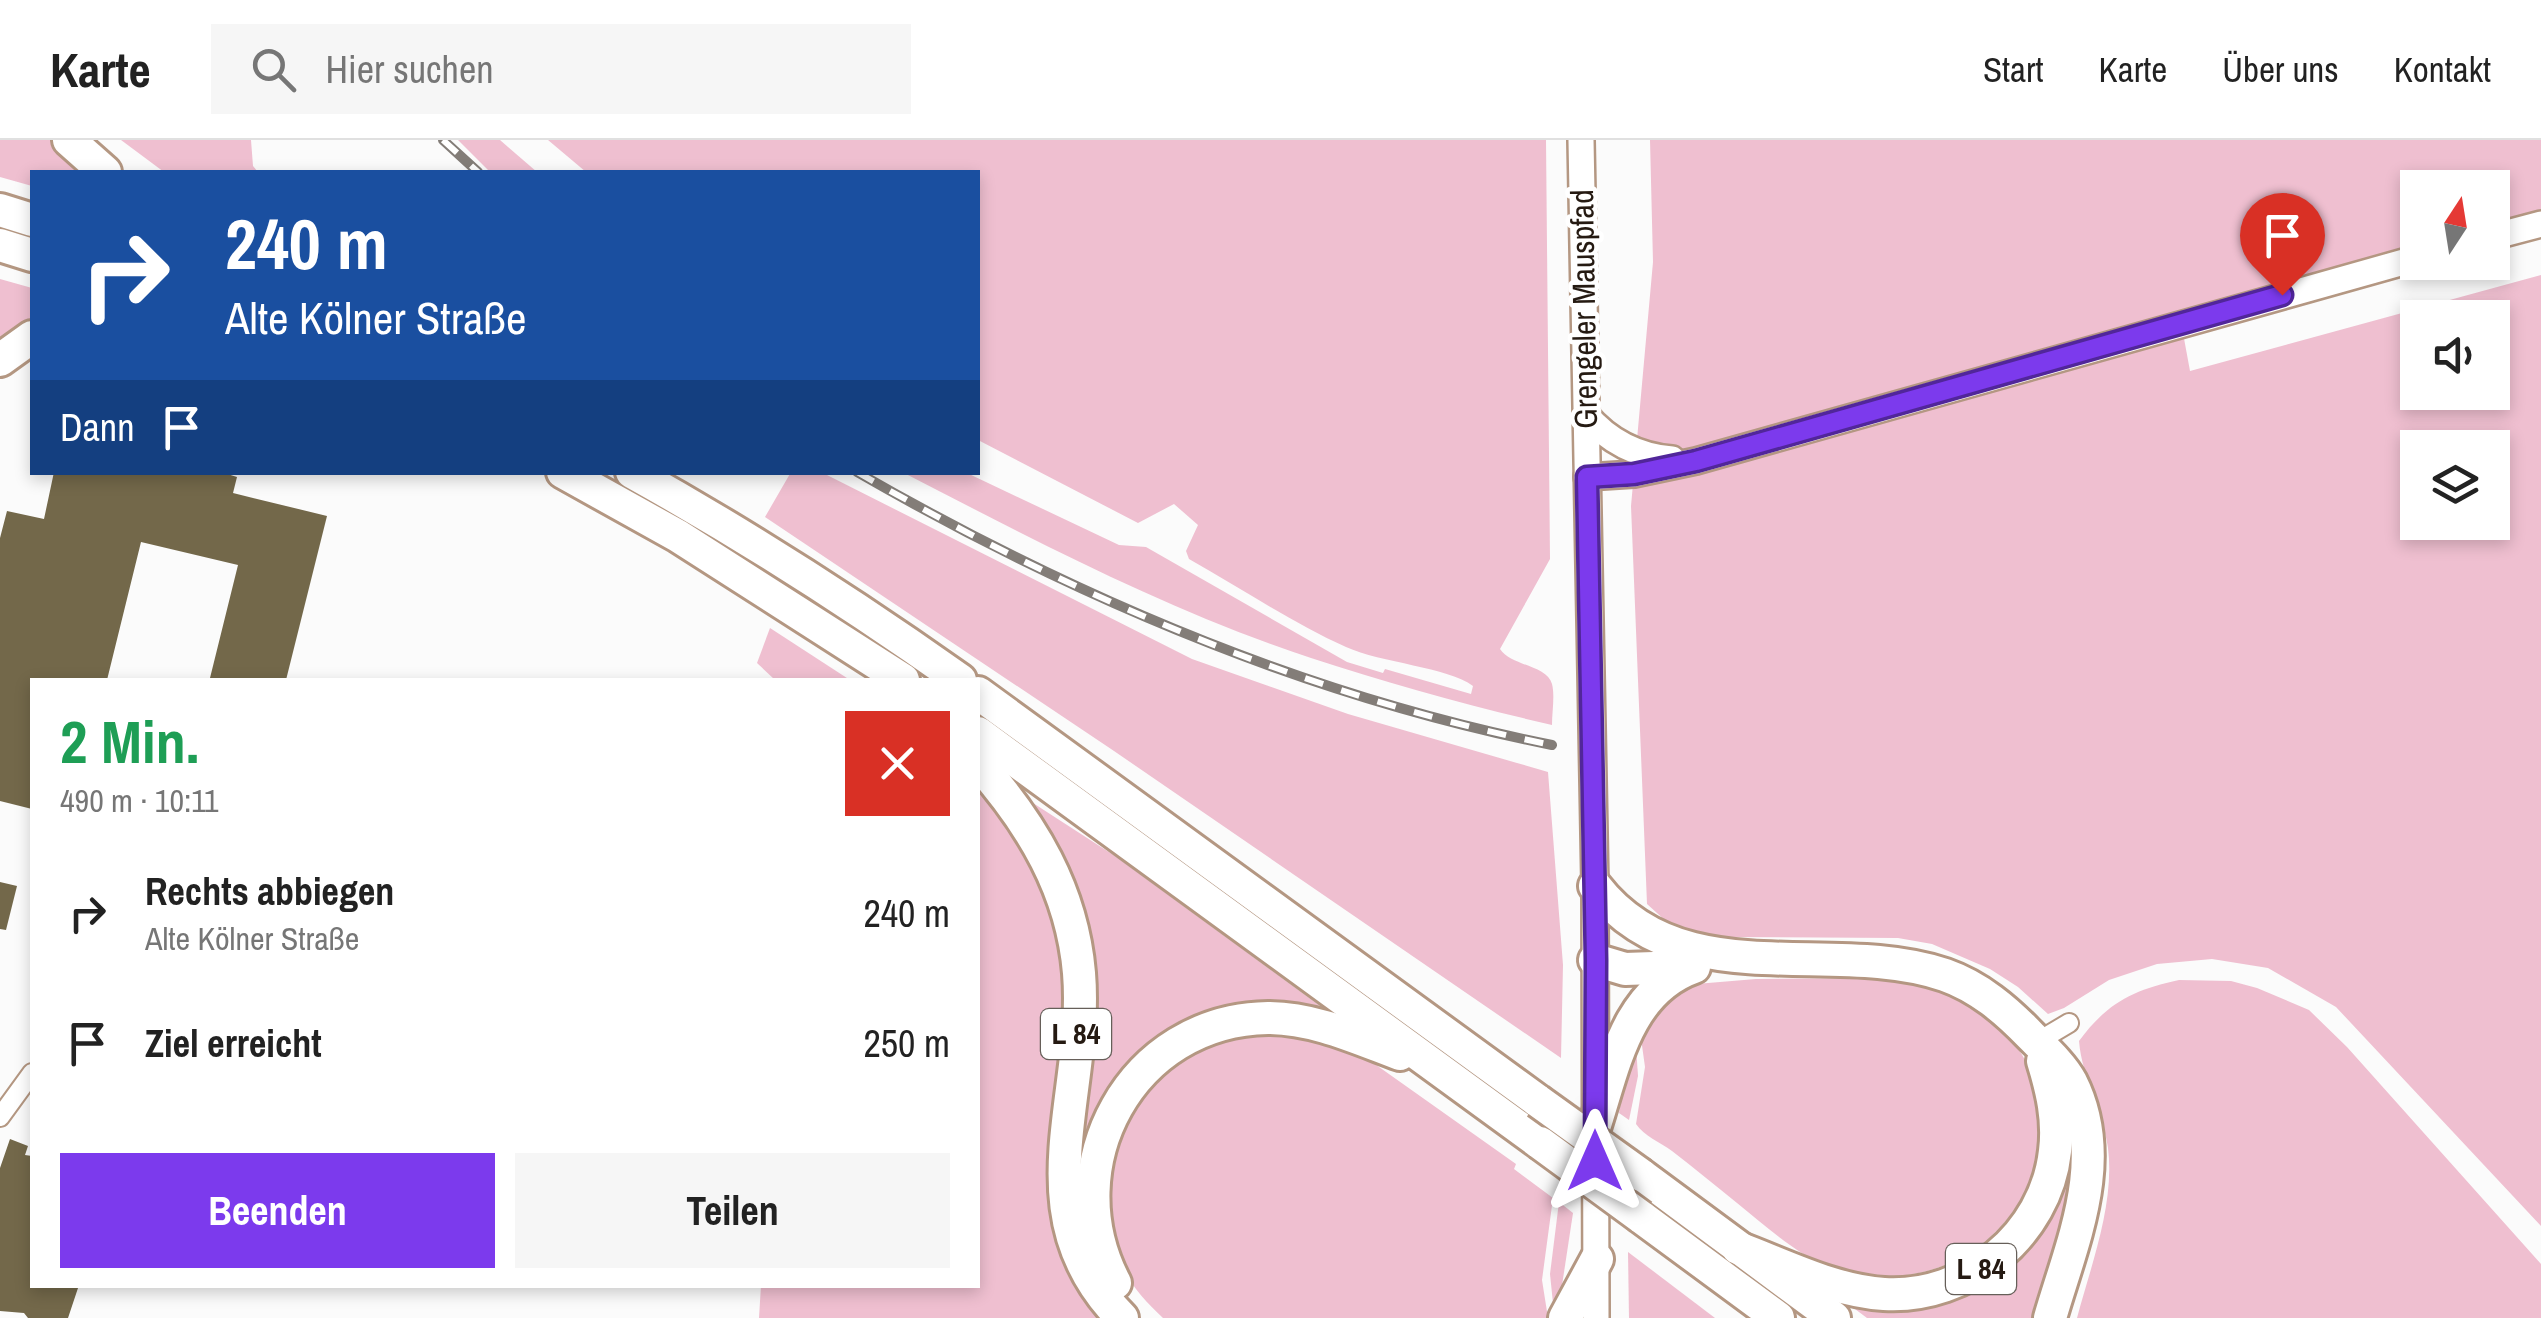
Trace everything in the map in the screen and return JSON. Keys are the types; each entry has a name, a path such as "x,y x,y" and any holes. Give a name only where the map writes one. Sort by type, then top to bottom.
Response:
{"highway":[{"path":"68,140 103,170"},
{"path":"0,210 30,219"},
{"path":"0,245 30,254"},
{"path":"0,360 30,338"},
{"path":"569,475 678,536 897,677"},
{"path":"637,475 824,587 957,678"},
{"name":"L 84","path":"980,694 1834,1318"},
{"name":"L 84","path":"980,734 1778,1318"},
{"name":"L 84","path":"980,765 1038,841 1066,905 1079,975 1064,1136 1065,1202 1081,1258 1122,1318"},
{"name":"L 84","path":"1594,886 1637,924 1692,958"},
{"name":"L 84","path":"1596,960 1634,948 1692,958 1884,963 1930,971 1982,993 2038,1042 2070,1080 2087,1148 2080,1220 2050,1318"},
{"path":"1594,1128 1622,1042 1641,1005 1692,958"},
{"name":"L 84","path":"1142,1318 1113,1280 1096,1225 1093,1196 1095,1166 1108,1120 1138,1076 1159,1056 1186,1038 1224,1024 1282,1019 1336,1030 1438,1068"},
{"name":"L 84","path":"1738,1248 1851,1289 1884,1294 1938,1288 1973,1274 2019,1235 2040,1201 2054,1163 2055,1108 2038,1042"},
{"path":"1565,1318 1597,1259"}],"main road":[{"name":"Grengeler Mauspfad","path":"1582,140 1596,960 1596,1318"},
{"path":"2510,232 2541,224"},
{"path":"1587,477 1634,474 1696,461 2400,263"},
{"path":"1586,415 1602,432 1632,451 1650,457 1696,461"}],"street":[{"path":"2038,1042 2069,1023"},
{"path":"0,1117 30,1076"}],"shaded area":[{"path":"0,140 57,140 89,170 30,170 30,185 0,177"},
{"path":"121,140 251,140 256,170 161,170"},
{"path":"458,140 500,140 535,170 488,170"},
{"path":"548,140 1546,140 1550,559 1500,649 1549,678 1552,725 1400,686 1206,619 908,475 971,475 1119,545 1146,547 1347,662 1471,694 1473,686 1462,680 1360,652 1326,638 1189,559 1186,551 1198,525 1174,504 1138,523 980,441 980,170 584,170"},
{"path":"1650,140 2541,140 2541,235 2510,243 2510,170 2400,170 2400,274 2183,333 2190,371 2400,314 2400,410 2510,410 2510,300 2450,300 2541,275 2541,1226 2336,1007 2268,968 2212,959 2157,964 2109,980 2048,1014 1990,969 1932,944 1898,938 1729,937 1678,932 1647,904 1631,506 1653,262"},
{"path":"0,279 30,287 30,329 0,349"},
{"path":"789,475 827,475 1192,659 1348,714 1548,772 1563,965 1561,1058 1114,751 765,517"},
{"path":"770,628 847,678 773,678 757,663"},
{"path":"980,790 1036,869 1058,933 1065,988 1048,1153 1051,1200 1102,1318 759,1318 761,1288 980,1288"},
{"path":"1016,792 1115,856 1342,1022 1162,1045 1075,1220 1086,1033"},
{"path":"1864,978 1926,986 1960,998 2010,1038 2036,1086 2041,1137 2028,1186 1998,1229 1955,1261 1900,1276 1837,1270 1810,1258 1636,1124 1645,1067 1639,1024 1680,991 1696,984 1756,979"},
{"path":"2179,980 2231,981 2309,1010 2347,1047 2541,1264 2541,1318 2077,1318 2100,1234 2109,1169 2105,1134 2079,1041 2122,1000"},
{"path":"1276,1033 1326,1043 1372,1062 1516,1164 1514,1169 1553,1198 1542,1280 1548,1318 1163,1318 1151,1306 1125,1272 1112,1238 1109,1182 1113,1154 1123,1128 1153,1081 1174,1063 1223,1041"},
{"path":"1636,1046 1638,1076 1629,1120 1619,1113 1624,1081"},
{"path":"2063,1137 2080,1145 2043,1318 1867,1318 1835,1294 1984,1275"},
{"path":"1559,1202 1573,1213 1554,1313 1550,1274"},
{"path":"1628,1252 1715,1318 1629,1318"}],"building":[{"path":"53,475 231,475 237,477 233,493 327,516 286,678 210,678 238,565 141,542 107,678 30,678 30,808 0,801 0,538 7,511 44,519"},
{"path":"0,882 17,886 6,930 0,929"},
{"path":"10,1139 28,1146 25,1155 30,1156 30,1288 78,1288 68,1318 28,1318 24,1313 0,1311 0,1168"}],"railway":[{"path":"443,140 476,170"},
{"path":"862,475 1023,561 1194,637 1371,699 1552,745"}],"route":[{"path":"1595,1161 1596,960 1587,477 1634,474 1696,461 2282,295"}]}
